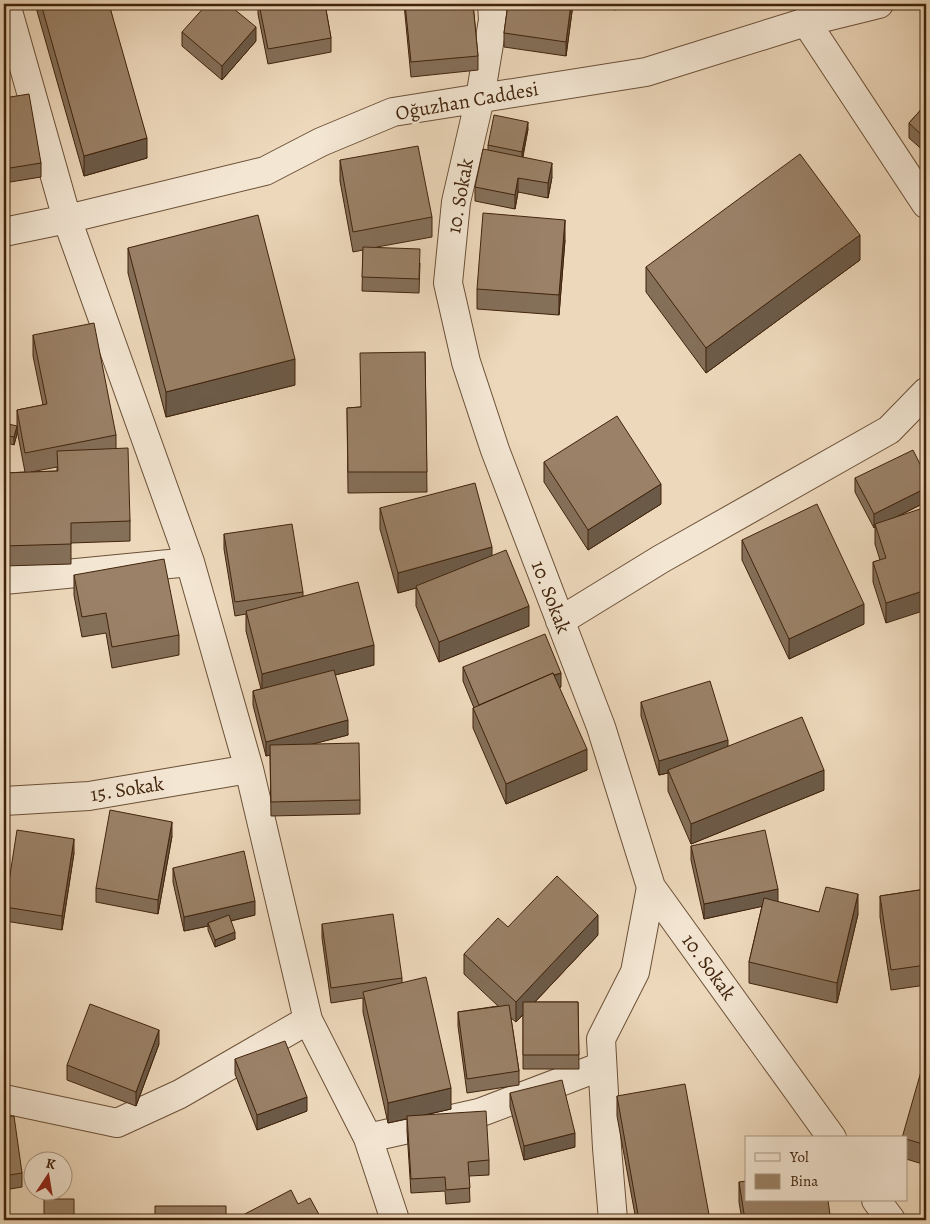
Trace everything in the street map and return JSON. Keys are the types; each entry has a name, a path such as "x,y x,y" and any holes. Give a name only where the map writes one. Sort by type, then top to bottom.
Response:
{"street":[{"path":"6,4 68,219 190,562 249,769 308,1020 368,1138 395,1220"},
{"name":"10. Sokak","path":"492,4 493,20 480,98 456,202 448,283 466,362 489,432 601,727 651,887 831,1136"},
{"name":"Oğuzhan Caddesi","path":"4,232 68,219 265,171 321,142 393,112 646,72 810,13 879,4"},
{"path":"810,13 926,204"},
{"path":"560,621 662,559 889,430 926,392"},
{"path":"4,580 190,562"},
{"name":"15. Sokak","path":"4,801 89,796 249,769"},
{"path":"613,1220 606,1148 601,1039 635,972 651,887"},
{"path":"4,1099 117,1123 180,1094 308,1020"},
{"path":"368,1138 479,1113 602,1066"},
{"path":"878,1202 891,1220"}],"building":[{"path":"41,4 109,4 147,138 84,156"},
{"path":"207,4 228,4 256,27 222,66 182,32"},
{"path":"259,4 325,4 331,38 268,49"},
{"path":"405,4 473,4 478,56 411,62"},
{"path":"508,4 571,4 566,42 504,33"},
{"path":"29,94 41,163 4,169 4,98"},
{"path":"926,104 926,139 909,123"},
{"path":"494,115 528,122 522,152 488,145"},
{"path":"418,146 432,217 353,232 340,160"},
{"path":"483,149 552,163 548,183 518,178 515,195 475,187"},
{"path":"800,154 860,235 706,348 646,267"},
{"path":"483,213 565,220 559,295 477,289"},
{"path":"258,215 295,359 166,392 128,248"},
{"path":"363,247 420,249 419,279 362,277"},
{"path":"94,323 116,435 25,453 17,410 47,404 33,335"},
{"path":"425,352 427,472 348,472 347,408 361,407 360,353"},
{"path":"617,416 661,484 588,530 544,462"},
{"path":"4,423 17,426 14,437 4,435"},
{"path":"128,448 130,521 71,523 71,544 4,546 4,473 58,471 57,451"},
{"path":"913,450 926,476 926,488 874,514 855,478"},
{"path":"475,483 492,547 398,573 380,508"},
{"path":"817,504 864,604 789,639 742,540"},
{"path":"926,507 926,590 886,603 873,562 886,558 875,524"},
{"path":"292,524 303,592 235,602 224,534"},
{"path":"506,550 529,606 439,642 416,586"},
{"path":"164,559 179,635 112,647 106,613 82,617 74,575"},
{"path":"358,582 374,645 262,674 246,611"},
{"path":"545,634 561,673 554,675 553,673 479,705 463,667"},
{"path":"334,670 348,720 266,742 253,691"},
{"path":"553,673 587,749 506,784 473,708"},
{"path":"710,681 728,740 659,761 641,702"},
{"path":"802,717 824,770 691,824 668,770"},
{"path":"359,743 360,800 271,802 270,745"},
{"path":"110,810 172,822 158,900 96,888"},
{"path":"4,826 8,827 4,852"},
{"path":"17,830 74,839 62,916 5,907"},
{"path":"765,830 778,889 704,904 691,846"},
{"path":"244,851 255,901 184,917 173,868"},
{"path":"557,876 598,915 516,1002 464,954 498,918 508,927"},
{"path":"826,887 858,894 837,983 749,962 764,898 819,912"},
{"path":"926,889 926,965 891,970 880,896"},
{"path":"393,914 402,978 331,988 322,924"},
{"path":"229,915 235,932 215,940 208,923"},
{"path":"426,977 451,1088 388,1103 363,992"},
{"path":"523,1002 578,1002 579,1055 523,1055"},
{"path":"90,1004 159,1030 136,1092 67,1065"},
{"path":"509,1005 519,1071 467,1079 458,1012"},
{"path":"285,1041 307,1097 257,1115 235,1059"},
{"path":"926,1054 926,1145 908,1140 908,1136 903,1136"},
{"path":"562,1080 575,1133 524,1146 510,1093"},
{"path":"685,1084 710,1220 639,1220 617,1096"},
{"path":"486,1111 489,1160 468,1162 470,1188 446,1190 445,1177 411,1179 407,1116"},
{"path":"14,1116 22,1173 4,1176 4,1117"},
{"path":"745,1181 745,1202 828,1202 830,1215 820,1216 820,1220 745,1220 739,1182"},
{"path":"291,1190 298,1204 310,1198 322,1220 243,1220 241,1216"},
{"path":"72,1199 74,1199 74,1220 44,1220 44,1202 72,1202"},
{"path":"155,1206 226,1206 226,1220 155,1220"},
{"path":"79,1218 109,1220 79,1220"}]}
